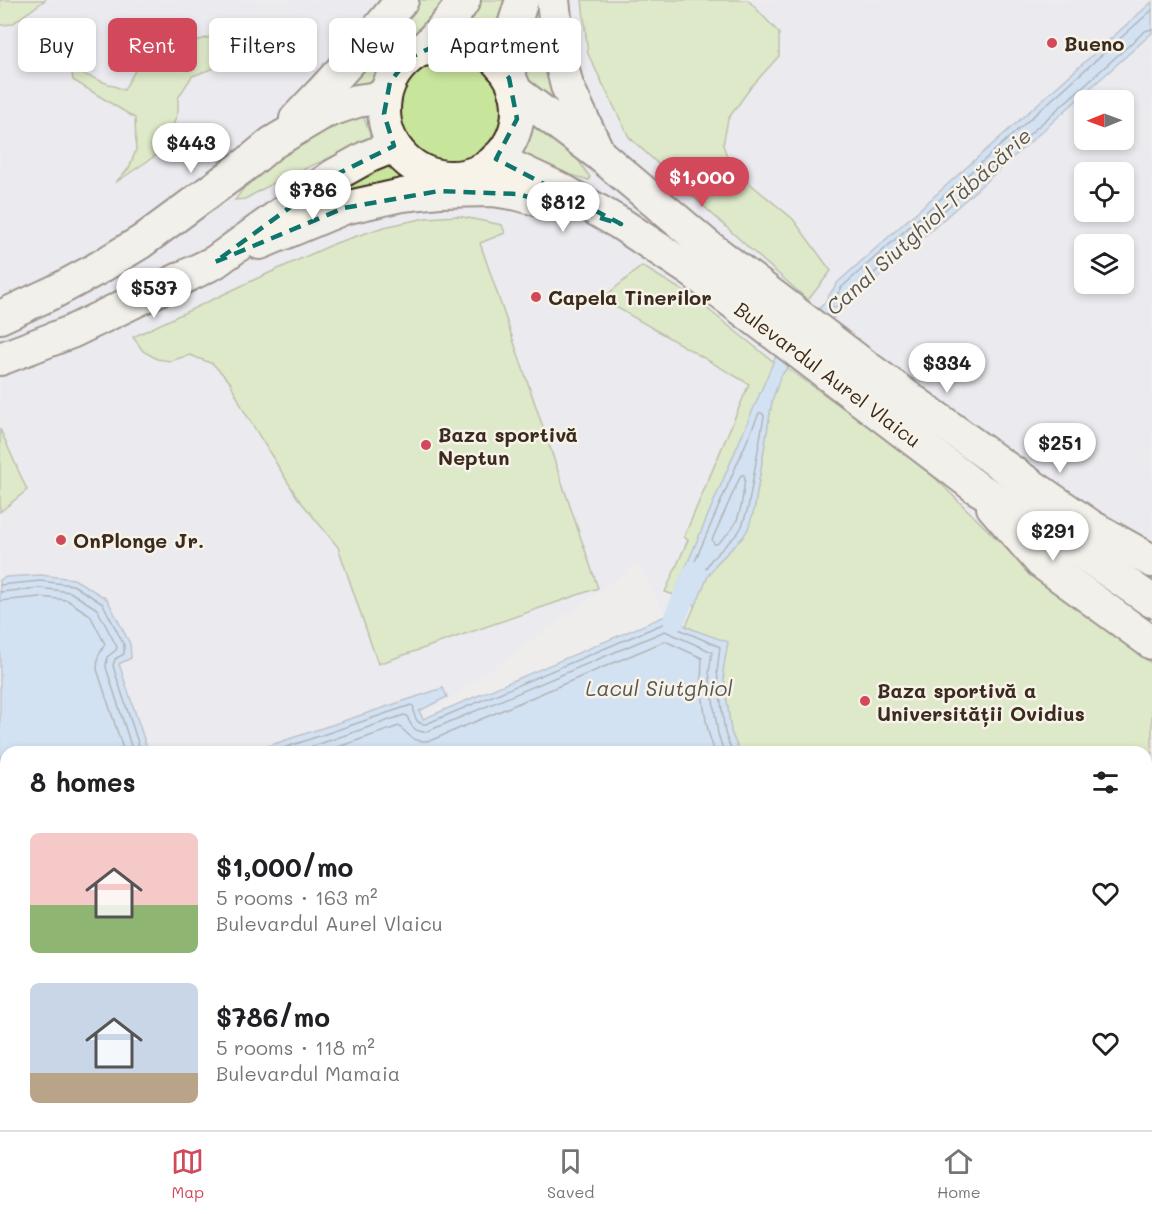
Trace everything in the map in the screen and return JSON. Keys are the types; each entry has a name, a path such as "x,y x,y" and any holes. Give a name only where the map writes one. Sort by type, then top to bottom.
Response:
{"main road":[{"path":"0,317 54,292 141,243 248,163 272,143 327,87 402,0"},
{"path":"423,50 460,8 464,0"},
{"path":"508,79 522,0"},
{"path":"553,0 559,54 567,86 600,155"},
{"path":"439,44 473,47 488,55 508,79 517,103 517,119 506,148 483,169 467,176 434,175 418,169 394,146 387,130 384,114 385,97 398,69 423,50 439,44"},
{"name":"Bulevardul Aurel Vlaicu","path":"508,79 705,244 766,308 856,378 977,488 1052,532 1152,601"},
{"path":"272,143 324,112 357,101 385,97"},
{"path":"215,262 333,176 367,157 394,146"},
{"name":"Bulevardul Aurel Vlaicu","path":"496,159 564,191 621,224 692,271 766,308"},
{"path":"0,359 71,332 215,262 344,208 402,195 493,189 621,224"},
{"name":"Bulevardul Aurel Vlaicu","path":"856,378 999,463 1092,527 1152,561"},
{"path":"977,488 1041,562 1152,643"}],"highlighted area":[{"path":"439,44 473,47 488,55 509,78 517,119 496,159 621,224 518,194 439,191 344,208 215,262 333,176 394,146 384,114 390,82 409,58"}],"shaded area":[{"path":"0,0 1152,0 1152,664 1028,570 920,463 776,359 665,616 638,563 422,719 419,711 443,688 268,746 146,746 119,664 40,575 6,577 0,580"}],"green space":[{"path":"0,0 45,0 12,24 0,25"},
{"path":"418,0 451,0 433,18 428,18 428,23 416,34 416,18 403,18"},
{"path":"473,0 514,0 508,18 461,18"},
{"path":"530,0 544,0 549,18 526,18"},
{"path":"582,0 748,0 779,33 779,56 751,87 728,119 723,145 731,168 793,219 831,271 808,300 629,137 588,54"},
{"path":"209,37 209,70 192,76 178,98 178,111 165,149 115,183 129,168 136,150 135,118 73,80 72,73 78,72 124,90 134,72 197,72 197,41"},
{"path":"428,63 428,72 486,72 494,80 502,99 502,119 494,138 480,152 461,160 441,160 422,152 408,138 400,119 400,99 403,89 408,80"},
{"path":"360,72 384,72 365,89 339,98"},
{"path":"517,72 563,72 578,129 522,82"},
{"path":"363,116 372,139 275,182 245,199 235,200 252,177 310,137"},
{"path":"524,116 573,153 590,177 589,180 512,158 523,132"},
{"path":"390,157 422,179 475,178 498,170 524,191 299,210"},
{"name":"Baza sportivă Neptun","path":"458,216 502,225 505,233 480,243 598,588 378,664 338,547 297,497 244,411 230,382 213,364 190,355 170,361 157,359 143,351 133,337 336,243 384,227 426,218"},
{"path":"642,266 690,295 774,362 674,595 665,592 688,540 684,537 749,384 602,299"},
{"path":"787,368 920,463 1028,570 1152,664 1152,746 737,746 731,732 723,671 727,643 686,626 708,576 716,564 743,537 754,510 772,401 780,377"},
{"path":"0,429 27,490 0,512"}],"water":[{"path":"1152,2 1152,33 1088,90 1074,90 1074,103 833,318 787,368 780,377 772,401 754,510 748,529 716,564 708,576 696,605 674,595 775,358 825,302 837,283"},
{"path":"40,575 74,579 107,599 130,644 131,658 119,664 146,746 0,746 0,580 6,577"},
{"name":"Lacul Siutghiol","path":"665,616 694,630 728,642 723,671 731,732 737,746 268,746 443,688 447,697 419,711 423,719"}],"waterway":[{"name":"Canal Siutghiol-Tăbăcărie","path":"674,620 695,572"}],"place":[{"name":"Bueno","path":"1052,43"},
{"name":"Capela Tinerilor","path":"536,297"},
{"name":"Baza sportivă Neptun","path":"426,445"},
{"name":"OnPlonge Jr.","path":"61,540"},
{"name":"Baza sportivă a Universității Ovidius","path":"865,701"}]}
